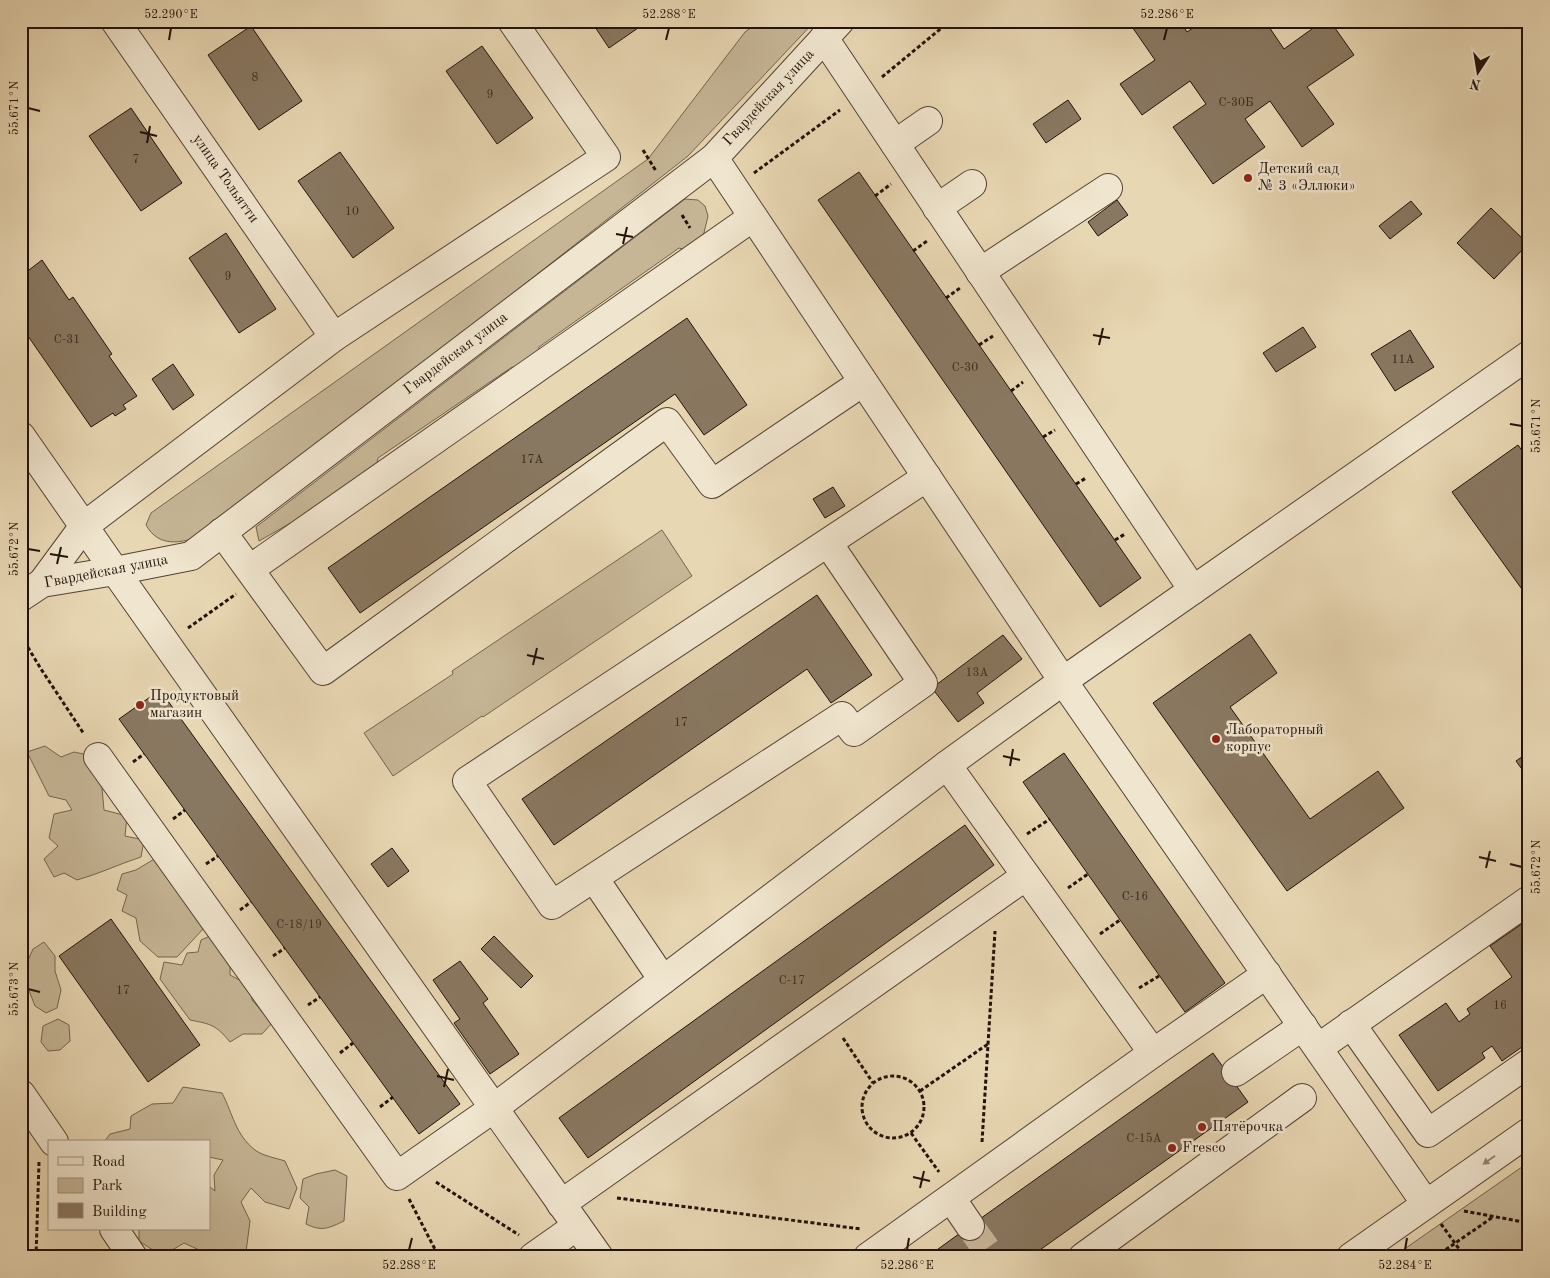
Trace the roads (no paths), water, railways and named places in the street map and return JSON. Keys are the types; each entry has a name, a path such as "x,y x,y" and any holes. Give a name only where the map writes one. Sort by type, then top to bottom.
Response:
{"street":[{"name":"улица Тольятти","path":"115,21 334,338"},
{"path":"32,590 84,526 334,338 606,157 512,21"},
{"path":"832,30 861,94 1192,590"},
{"name":"Гвардейская улица","path":"32,590 191,556 714,158 832,30"},
{"path":"895,144 928,121"},
{"path":"714,158 1063,681 1426,1204"},
{"path":"937,208 972,184"},
{"path":"980,272 1108,188"},
{"path":"253,574 753,217"},
{"path":"98,757 404,1171 494,1108 947,765 1192,590 1529,355"},
{"path":"222,532 323,671 667,422 712,484 863,382"},
{"path":"21,436 114,571 494,1108 569,1198 577,1226 599,1257"},
{"path":"828,543 923,683 854,732 842,716 552,905 467,781 927,477"},
{"path":"947,765 1153,1053"},
{"path":"569,1198 1026,876"},
{"path":"594,878 663,980"},
{"path":"1236,1072 1310,1037 1351,1024 1529,900"},
{"path":"868,1257 1153,1053 1267,974"},
{"path":"1351,1024 1428,1133 1529,1063"},
{"path":"21,1094 47,1132"},
{"path":"1084,1257 1302,1098"},
{"path":"1351,1257 1529,1132"},
{"path":"951,1198 970,1226"},
{"path":"538,1253 577,1226"},
{"path":"115,1230 133,1257"}],"tunnel":[{"path":"970,1226 992,1257"}],"place":[{"name":"Детский сад № 3 «Эллюки»","path":"1248,178"},
{"name":"Продуктовый магазин","path":"140,705"},
{"name":"Лабораторный корпус","path":"1216,739"},
{"name":"Пятёрочка","path":"1202,1127"},
{"name":"Fresco","path":"1172,1148"}]}
